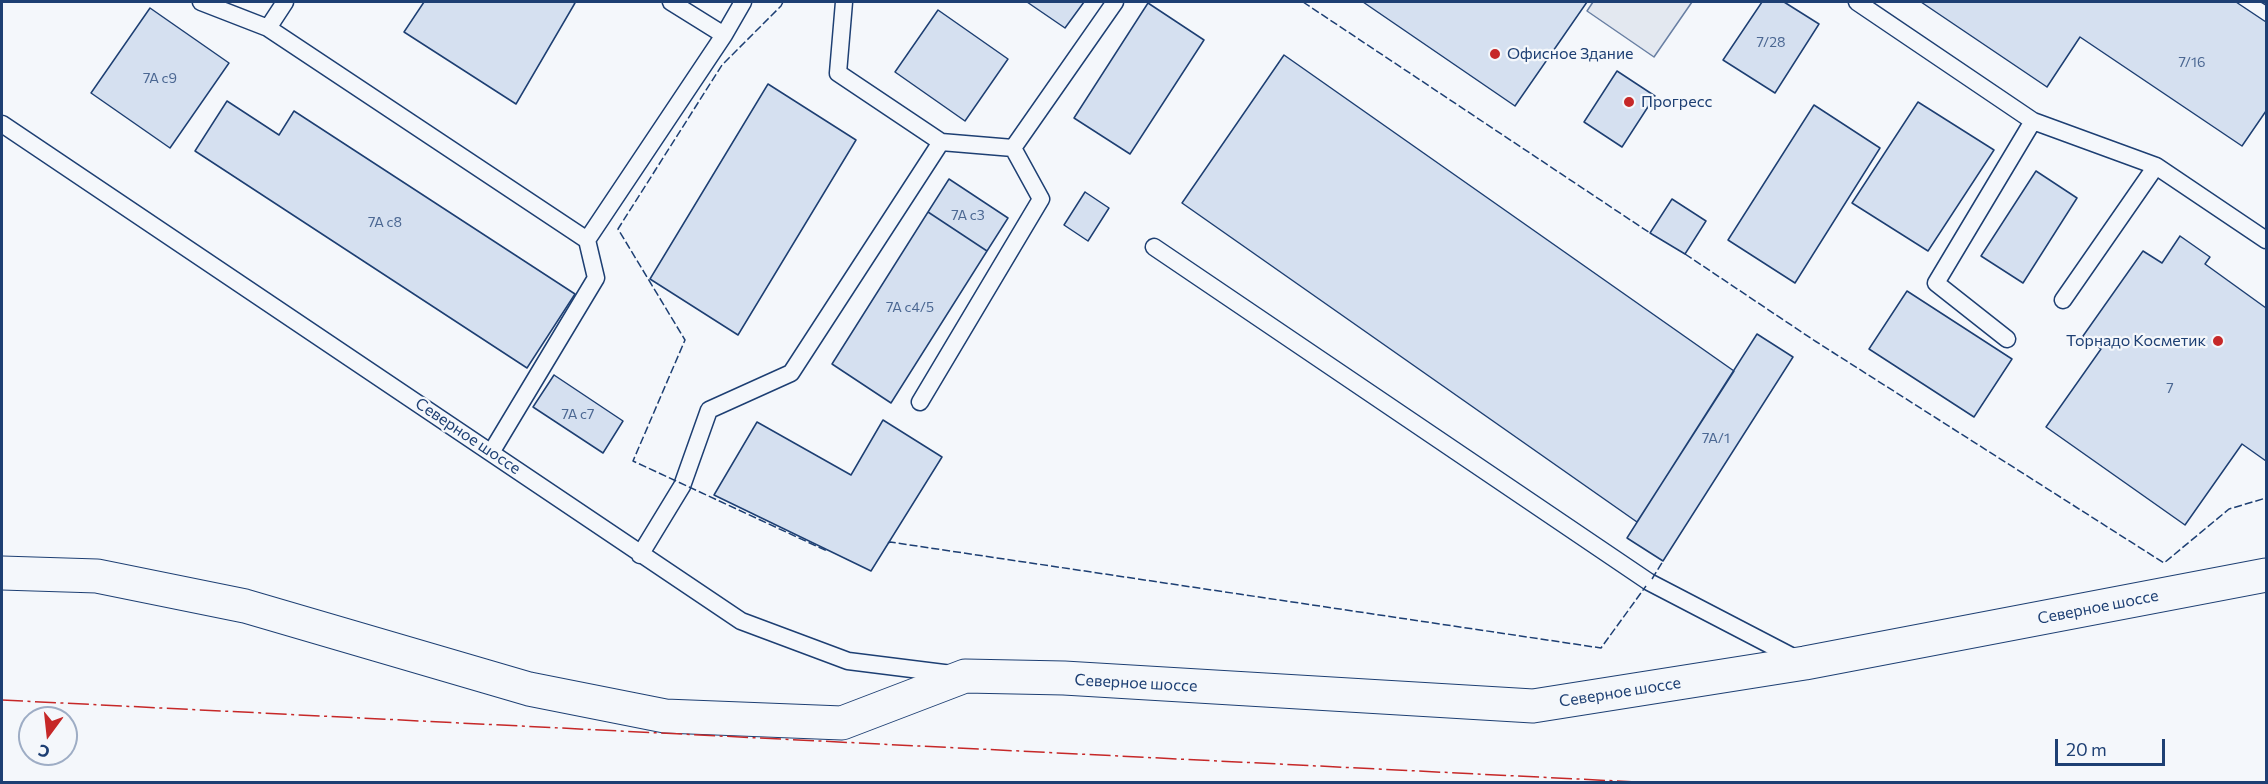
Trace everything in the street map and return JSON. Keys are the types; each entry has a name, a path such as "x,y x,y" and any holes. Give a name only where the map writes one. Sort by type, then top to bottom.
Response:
{"street":[{"name":"Северное шоссе","path":"2,573 98,576 245,606 529,689 665,716 842,723 965,676 1064,678 1533,706 1805,663 2266,575"}],"lane":[{"path":"201,2 268,28 586,240 596,278 492,451"},
{"path":"268,28 285,2"},
{"path":"671,2 724,35"},
{"path":"586,240 724,35 743,2"},
{"path":"844,2 838,73 941,142 1013,148"},
{"path":"1013,148 1115,2"},
{"path":"1857,2 2033,121 2156,166 2266,240"},
{"path":"2007,339 1936,283 2033,121"},
{"name":"Северное шоссе","path":"2,124 492,451 640,555 741,621 848,661 965,676"},
{"path":"640,555 682,486 709,410 791,373 941,142"},
{"path":"920,402 1041,199 1013,148"},
{"path":"2063,300 2156,166"},
{"path":"1154,247 1649,582 1805,663"}],"shaded area":[{"path":"1593,2 1692,2 1654,57 1587,11"}],"building":[{"path":"424,2 575,3 516,104 404,32"},
{"path":"1027,2 1084,2 1065,28"},
{"name":"Офисное Здание","path":"1363,2 1587,2 1515,106"},
{"path":"1762,2 1784,2 1819,24 1775,93 1723,60"},
{"path":"1921,2 2236,2 2266,22 2266,111 2242,146 2080,37 2047,87"},
{"path":"1148,3 1204,40 1130,154 1074,118"},
{"path":"150,8 229,63 170,148 91,93"},
{"path":"938,10 1008,59 965,121 895,72"},
{"path":"1284,55 1734,371 1637,522 1182,203"},
{"path":"1617,71 1655,96 1622,147 1584,122"},
{"path":"768,84 856,140 738,335 650,279"},
{"path":"227,101 279,135 294,111 575,294 527,368 195,151"},
{"path":"1918,102 1994,150 1928,251 1852,203"},
{"path":"1814,105 1880,148 1795,283 1728,240"},
{"path":"2036,171 2077,198 2023,283 1981,256"},
{"path":"949,179 1008,218 987,251 928,212"},
{"path":"1085,192 1109,208 1088,241 1064,225"},
{"path":"1672,199 1706,221 1685,254 1650,233"},
{"path":"928,212 987,251 891,403 832,364"},
{"path":"2180,236 2210,257 2205,264 2266,308 2266,461 2242,444 2185,525 2046,427 2101,349 2083,336 2143,251 2162,263"},
{"path":"1907,291 2012,359 1974,417 1869,349"},
{"path":"1757,334 1793,357 1663,561 1627,538"},
{"path":"554,375 623,421 603,453 533,407"},
{"path":"883,420 942,457 871,571 714,495 757,422 851,475"}],"fence":[{"path":"783,2 722,65 618,229 685,340 633,461 827,551"},
{"path":"1303,2 1650,233"},
{"path":"2261,2 2266,5"},
{"path":"1685,254 1815,341 2164,563 2229,509 2266,498"},
{"path":"888,543 1601,648 1646,586"},
{"path":"1652,579 1663,561"}],"power":[{"path":"2,700 1637,782"}],"place":[{"name":"Офисное Здание","path":"1495,54"},
{"name":"Прогресс","path":"1629,102"},
{"name":"Торнадо Косметик","path":"2218,341"}]}
